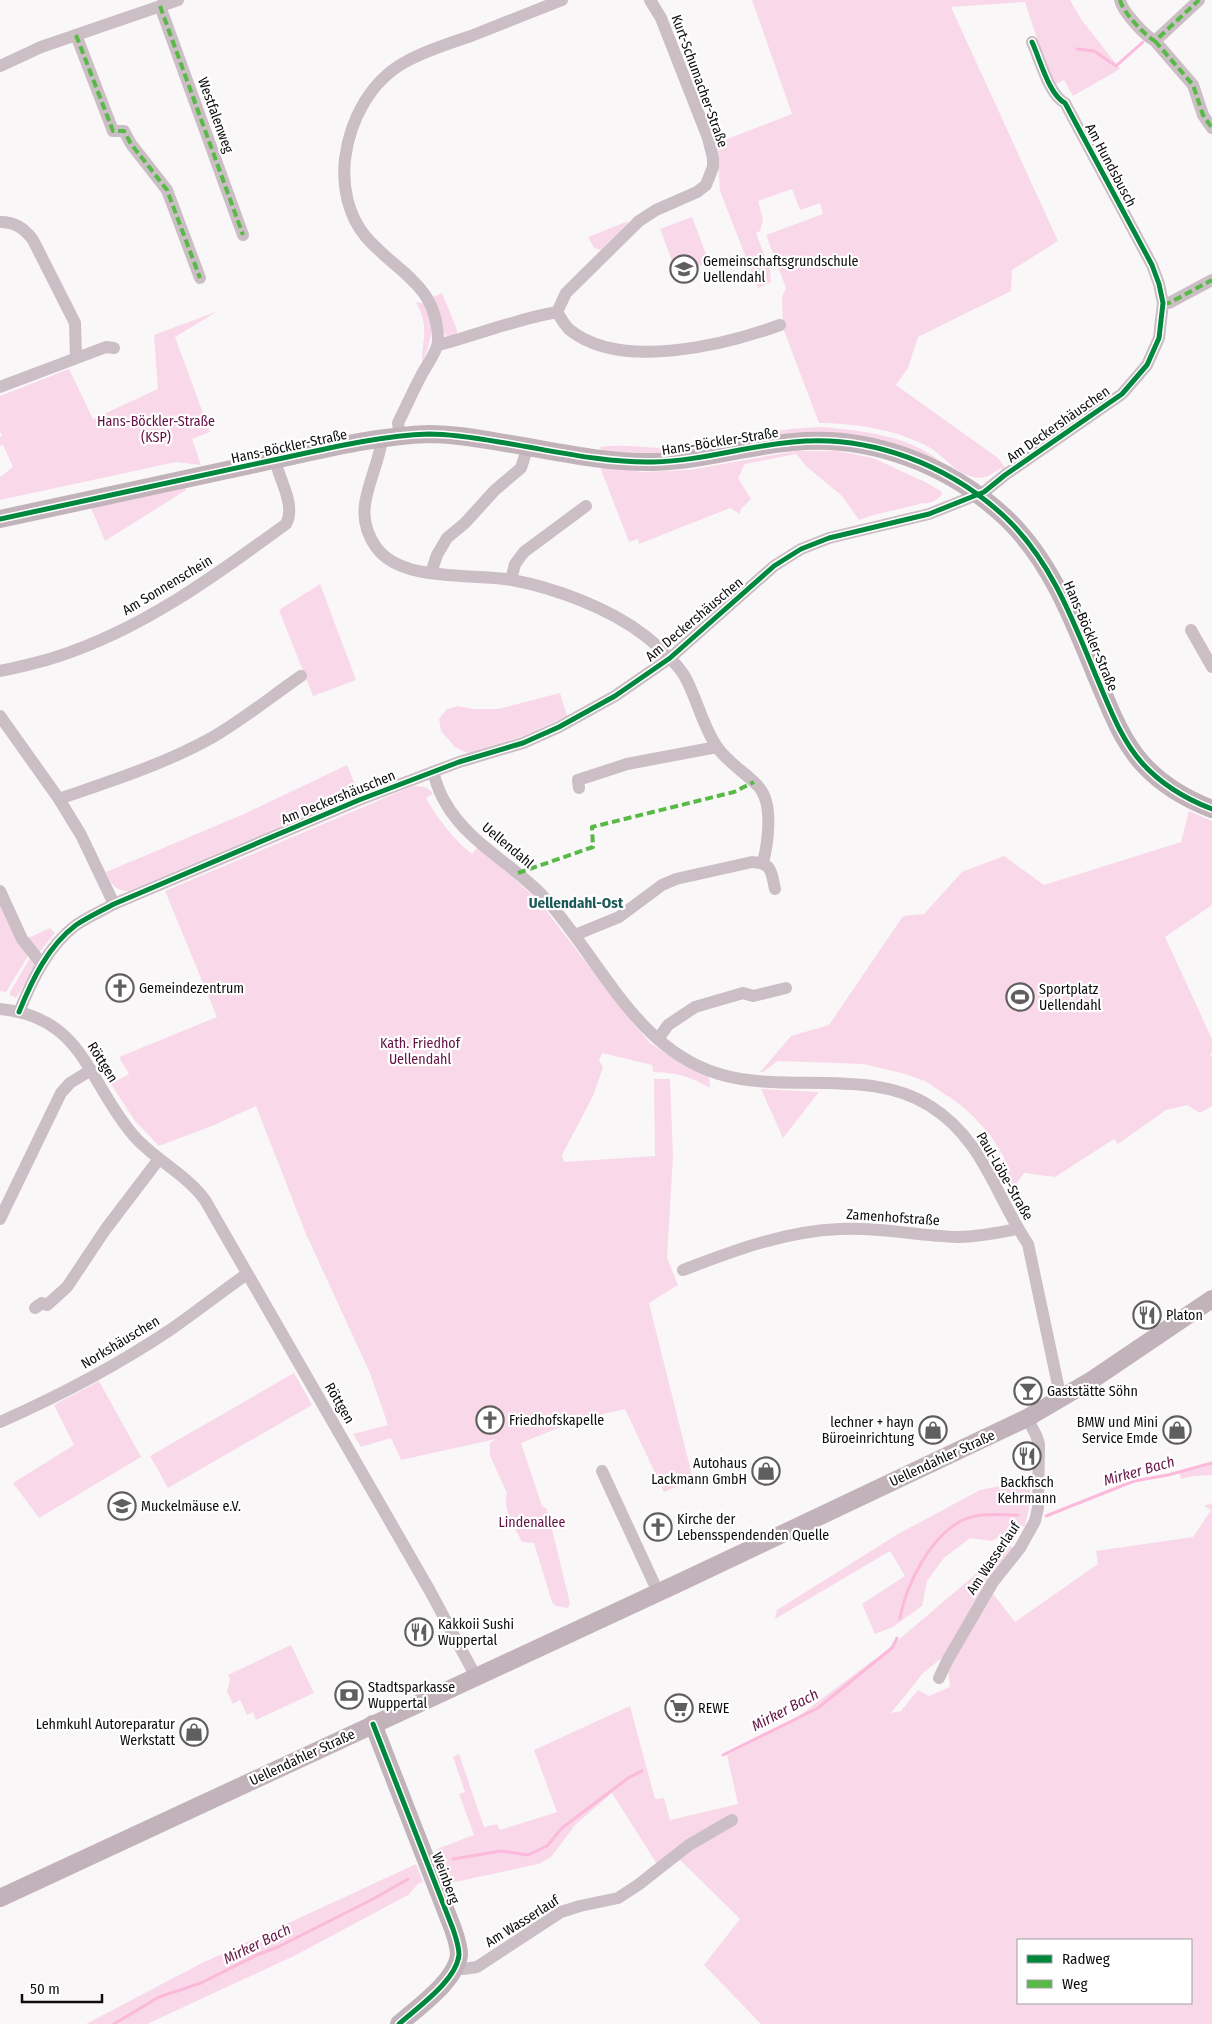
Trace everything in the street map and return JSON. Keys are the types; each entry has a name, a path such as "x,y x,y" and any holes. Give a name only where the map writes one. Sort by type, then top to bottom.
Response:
{"street":[{"path":"0,66 41,47 178,0"},
{"path":"400,437 398,423 438,345 436,320 432,306 424,292 367,238 352,213 346,190 345,163 347,142 352,128 366,97 379,82 407,61 562,0"},
{"name":"Kurt-Schumacher-Straße","path":"557,312 566,293 640,221 656,210 697,192 706,184 710,175 713,158 708,138 661,18 650,0"},
{"path":"1120,0 1124,10 1193,85 1203,115 1212,128"},
{"path":"1155,42 1199,0"},
{"name":"Westfalenweg","path":"160,6 243,235"},
{"path":"76,35 113,132 124,131 131,144 167,190 200,278"},
{"name":"Am Hundsbusch","path":"1032,42 1053,91 1058,100 1065,103 1152,265 1159,284 1163,304"},
{"path":"0,222 13,223 19,226 33,240 75,323 76,358"},
{"path":"1163,304 1169,303 1212,280"},
{"name":"Am Deckershäuschen","path":"19,1012 42,964 63,937 76,925 114,904 359,800 433,772 523,743 559,727 615,696 670,658 774,566 801,549 834,536 929,514 984,492 1009,472 1128,388 1146,365 1159,338 1163,304"},
{"path":"438,345 534,316 557,312 569,330 583,339 613,349 626,351 658,352 706,345 733,340 780,325"},
{"path":"0,387 106,347 114,348"},
{"name":"Hans-Böckler-Straße","path":"0,519 304,453 382,439 432,434 458,436 605,458 652,462 691,459 794,441 848,442 883,450 923,464 950,477 977,495 1008,520 1028,543 1054,579 1125,740 1142,763 1165,784 1182,796 1212,809"},
{"path":"382,439 380,456 368,484 363,506 366,529 376,548 392,561 412,570 511,580 553,591 614,615 643,635 670,658 684,675 717,747 760,787 765,795 768,841 763,863"},
{"path":"431,573 437,555 447,538 465,523 495,490 521,468 528,446"},
{"name":"Am Sonnenschein","path":"0,671 56,657 112,635 183,596 236,561 286,524 290,518 290,509 278,470"},
{"path":"511,580 515,564 524,552 586,506"},
{"path":"1191,630 1212,667"},
{"path":"59,799 192,748 214,736 301,676"},
{"path":"0,716 59,799 81,835 114,904"},
{"path":"579,788 578,780 628,764 717,747"},
{"name":"Uellendahl","path":"433,772 444,801 460,822 477,840 531,884 551,906 643,1026 682,1057 717,1074"},
{"path":"574,935 620,917 662,885 752,862 763,863 771,870 775,889"},
{"path":"0,891 22,939 42,964"},
{"path":"658,1039 668,1025 695,1007 743,993 754,996 786,988"},
{"name":"Röttgen","path":"0,1009 19,1012 39,1020 64,1034 75,1045 118,1116 136,1138 196,1189 205,1200 430,1591 476,1677"},
{"path":"0,1219 61,1093 70,1083 91,1070"},
{"name":"Paul-Löbe-Straße","path":"717,1074 748,1080 884,1088 906,1094 928,1104 946,1116 963,1133 978,1153 1018,1229 1028,1244 1061,1399"},
{"path":"35,1308 42,1303 48,1305 67,1287 105,1230 160,1159"},
{"name":"Zamenhofstraße","path":"682,1270 726,1253 803,1233 840,1229 884,1229 957,1237 981,1236 1018,1229"},
{"name":"Norkshäuschen","path":"0,1422 52,1398 103,1370 169,1330 247,1274"},
{"name":"Uellendahler Straße","path":"0,1898 1027,1418 1097,1377 1212,1299"},
{"name":"Am Wasserlauf","path":"939,1678 993,1582 1020,1548 1035,1521 1038,1508 1038,1444 1036,1435 1027,1418"},
{"path":"602,1471 658,1592"},
{"name":"Weinberg","path":"373,1724 453,1929 459,1949 456,1966"},
{"name":"Am Wasserlauf","path":"456,1966 463,1969 477,1967 562,1912 618,1898 638,1885 689,1845 732,1820"},
{"path":"399,2024 450,1979 456,1966"}],"green space":[{"path":"752,0 1070,0 1081,19 1120,69 1073,96 1064,80 1054,85 1025,2 951,7 1058,241 1012,270 1011,291 918,337 908,368 896,385 998,458 1006,469 1003,470 1001,468 985,477 977,478 966,475 937,453 913,439 873,428 819,423 783,328 782,297 786,288 766,235 823,214 820,203 800,210 792,189 758,201 763,219 760,231 756,233 770,270 771,282 758,288 720,191 717,143 792,114"},
{"path":"692,217 709,262 677,274 660,229"},
{"path":"626,222 628,223 601,250 594,248 588,237"},
{"path":"442,293 457,334 446,336 442,331 433,297"},
{"path":"416,302 427,304 431,319 430,341 422,363 424,326"},
{"name":"Hans-Böckler-Straße (KSP)","path":"218,311 175,337 210,432 192,439 201,465 176,462 0,500 0,477 13,467 3,445 0,446 0,437 2,436 0,431 0,396 69,369 93,419 158,389 154,335"},
{"path":"822,427 854,430 900,440 928,453 941,462 880,442 683,455 603,452 599,447 677,448 771,432"},
{"path":"796,451 837,451 873,458 927,483 941,491 942,494 931,502 859,520 842,496 807,467 796,454 745,464 738,478 751,499 741,509 740,514 730,508 639,544 638,539 629,542 600,467 643,472 689,470"},
{"path":"186,488 186,490 105,541 91,508"},
{"path":"320,584 356,680 313,696 279,610"},
{"path":"560,693 567,716 523,736 468,753 455,747 441,731 439,719 447,709 458,706 473,709 498,709"},
{"path":"347,765 357,789 354,795 129,891 117,888 106,872 244,814"},
{"name":"Kath. Friedhof Uellendahl","path":"413,786 424,787 431,791 433,794 426,798 458,842 472,854 478,847 538,900 650,1043 685,1066 709,1077 710,1088 683,1076 653,1072 652,1065 602,1053 599,1060 603,1067 593,1096 562,1155 564,1162 655,1156 654,1079 670,1079 673,1156 667,1258 678,1285 649,1303 693,1479 664,1492 625,1409 578,1420 521,1443 542,1506 547,1509 570,1603 568,1608 556,1606 552,1602 534,1543 522,1542 510,1519 506,1506 507,1493 490,1456 490,1443 496,1439 401,1460 391,1438 361,1447 353,1434 388,1425 370,1373 306,1234 256,1106 214,1125 159,1146 135,1121 111,1084 129,1074 119,1057 217,1017 165,891"},
{"name":"Sportplatz Uellendahl","path":"1189,811 1212,821 1212,905 1165,937 1212,1039 1212,1053 1210,1054 1212,1058 1212,1106 1200,1113 1187,1105 1166,1110 1118,1144 1114,1139 1055,1177 1024,1173 1010,1193 1004,1157 990,1135 958,1103 925,1081 864,1064 778,1061 763,1072 760,1072 791,1036 829,1025 903,916 924,914 962,872 1004,856 1044,885 1181,842"},
{"path":"0,896 28,956 6,992 0,991"},
{"path":"50,928 55,933 38,954 26,939"},
{"path":"30,958 36,965 16,998 10,995 10,992"},
{"path":"761,1089 819,1092 783,1138"},
{"path":"294,1373 312,1405 168,1488 150,1456"},
{"path":"99,1381 141,1457 39,1518 13,1483 74,1445 54,1405"},
{"path":"1212,1462 1212,1475 1181,1479 1179,1471"},
{"path":"1030,1480 1030,1503 1025,1526 1017,1527 992,1541 970,1538 944,1558 927,1581 922,1606 893,1627 875,1634 862,1604 905,1576 890,1551 775,1619 777,1610 898,1534 980,1490"},
{"path":"1212,1503 1212,2024 761,2024 704,1965 740,1919 673,1853 657,1864 612,1793 576,1824 551,1857 539,1864 450,1883 437,1849 474,1835 459,1794 465,1792 453,1757 459,1754 484,1827 497,1824 500,1830 557,1812 534,1750 630,1706 655,1799 664,1798 670,1820 738,1804 727,1755 788,1724 883,1653 1009,1546 1017,1548 942,1658 924,1672 891,1713 901,1711 918,1690 929,1696 950,1687 948,1668 990,1590 1015,1622 1098,1564 1096,1551 1193,1537 1211,1510 1204,1506"},
{"path":"291,1645 314,1693 256,1720 253,1712 247,1715 240,1700 233,1704 227,1691 230,1680 228,1675"},
{"path":"416,1864 423,1882 418,1884 408,1895 294,1956 147,2024 86,2024 200,1964"}],"waterway":[{"path":"1077,49 1094,51 1116,66 1143,42"},
{"name":"Mirker Bach","path":"1046,1516 1134,1481 1168,1475 1212,1463"},
{"name":"Mirker Bach","path":"900,1618 908,1591 921,1563 939,1538 950,1528 974,1516 1018,1515"},
{"name":"Mirker Bach","path":"723,1755 818,1708 892,1648 897,1638"},
{"name":"Mirker Bach","path":"453,1859 501,1851 528,1855 547,1846 562,1828 628,1778 642,1771"},
{"name":"Mirker Bach","path":"114,2024 159,1997 201,1983 257,1955 280,1946 375,1898 408,1879"}],"marked path":[{"path":"1120,0 1134,23 1155,41 1199,0"},
{"path":"160,6 243,235"},
{"path":"76,35 113,131 124,131 131,144 167,190 200,278"},
{"path":"1155,41 1193,85 1203,115 1212,128"},
{"path":"1163,303 1169,303 1212,280"},
{"path":"518,873 593,847 592,827 734,792 754,782"}],"cycle path":[{"path":"19,1012 35,976 49,953 66,933 90,917 114,904 359,800 459,762 523,743 559,727 615,696 670,658 774,566 801,549 829,538 929,514 984,492 1005,475 1122,394 1147,365 1159,338 1163,303 1159,284 1152,265 1065,103 1059,99 1050,85 1032,42"},
{"path":"0,519 329,448 409,435 438,434 464,436 576,455 634,462 689,459 793,442 851,443 879,449 907,457 960,483 984,499 1022,535 1036,553 1059,592 1127,743 1149,771 1183,796 1212,809"},
{"path":"373,1724 453,1929 459,1952 456,1965 444,1984 399,2024"}],"place":[{"name":"Gemeinschaftsgrundschule Uellendahl","path":"684,269"},
{"name":"Gemeindezentrum","path":"120,988"},
{"name":"Sportplatz Uellendahl","path":"1020,997"},
{"name":"Platon","path":"1147,1315"},
{"name":"Gaststätte Söhn","path":"1028,1391"},
{"name":"Friedhofskapelle","path":"490,1420"},
{"name":"lechner + hayn Büroeinrichtung","path":"933,1430"},
{"name":"BMW und Mini Service Emde","path":"1177,1430"},
{"name":"Backfisch Kehrmann","path":"1027,1456"},
{"name":"Autohaus Lackmann GmbH","path":"766,1471"},
{"name":"Muckelmäuse e.V.","path":"122,1506"},
{"name":"Kirche der Lebensspendenden Quelle","path":"658,1527"},
{"name":"Kakkoii Sushi Wuppertal","path":"419,1632"},
{"name":"Stadtsparkasse Wuppertal","path":"349,1695"},
{"name":"REWE","path":"679,1708"},
{"name":"Lehmkuhl Autoreparatur Werkstatt","path":"194,1732"}],"district":[{"name":"Uellendahl-Ost","path":"576,903"}],"park label":[{"name":"Lindenallee","path":"532,1522"}]}
